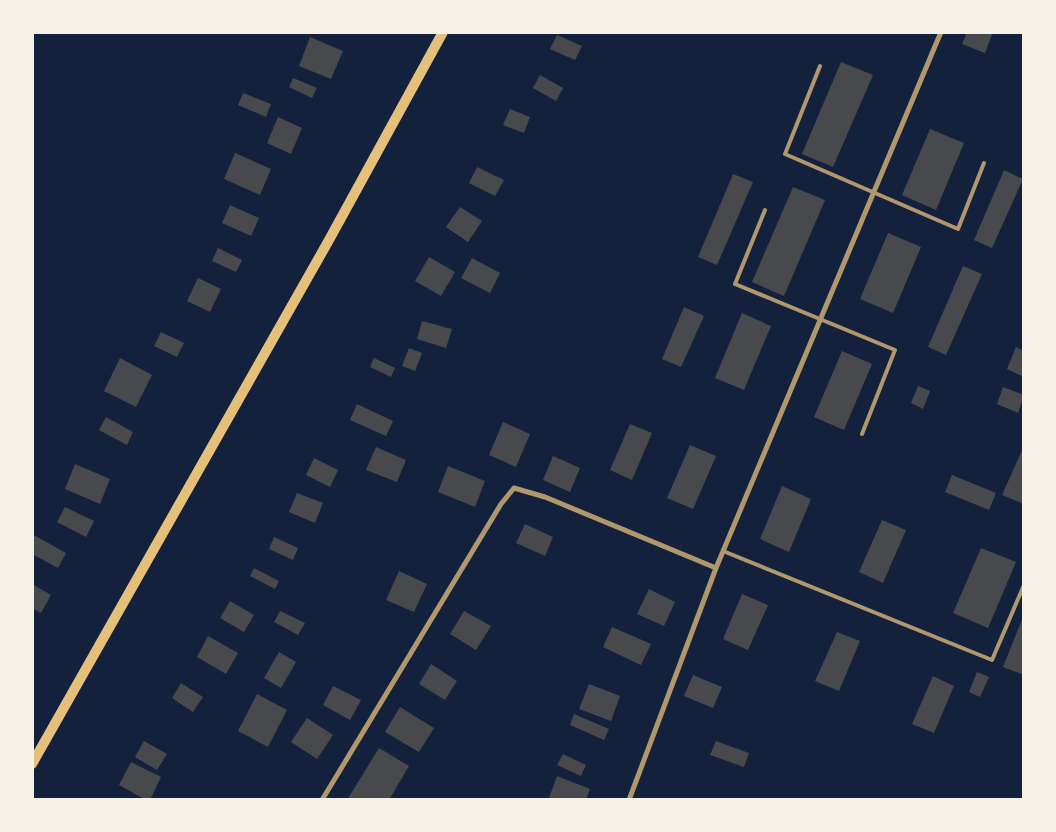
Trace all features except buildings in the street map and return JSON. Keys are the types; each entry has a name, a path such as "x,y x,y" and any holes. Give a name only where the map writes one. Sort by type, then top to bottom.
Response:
{"main road":[{"path":"32,764 329,240 443,32"}],"street":[{"path":"629,800 716,568 941,32"},
{"path":"322,800 501,504 514,488 544,497 716,568"}],"lane":[{"path":"820,66 785,154 958,229 984,163"},
{"path":"765,210 735,284 895,350 862,434"},
{"path":"724,551 992,660 1024,584"}]}
